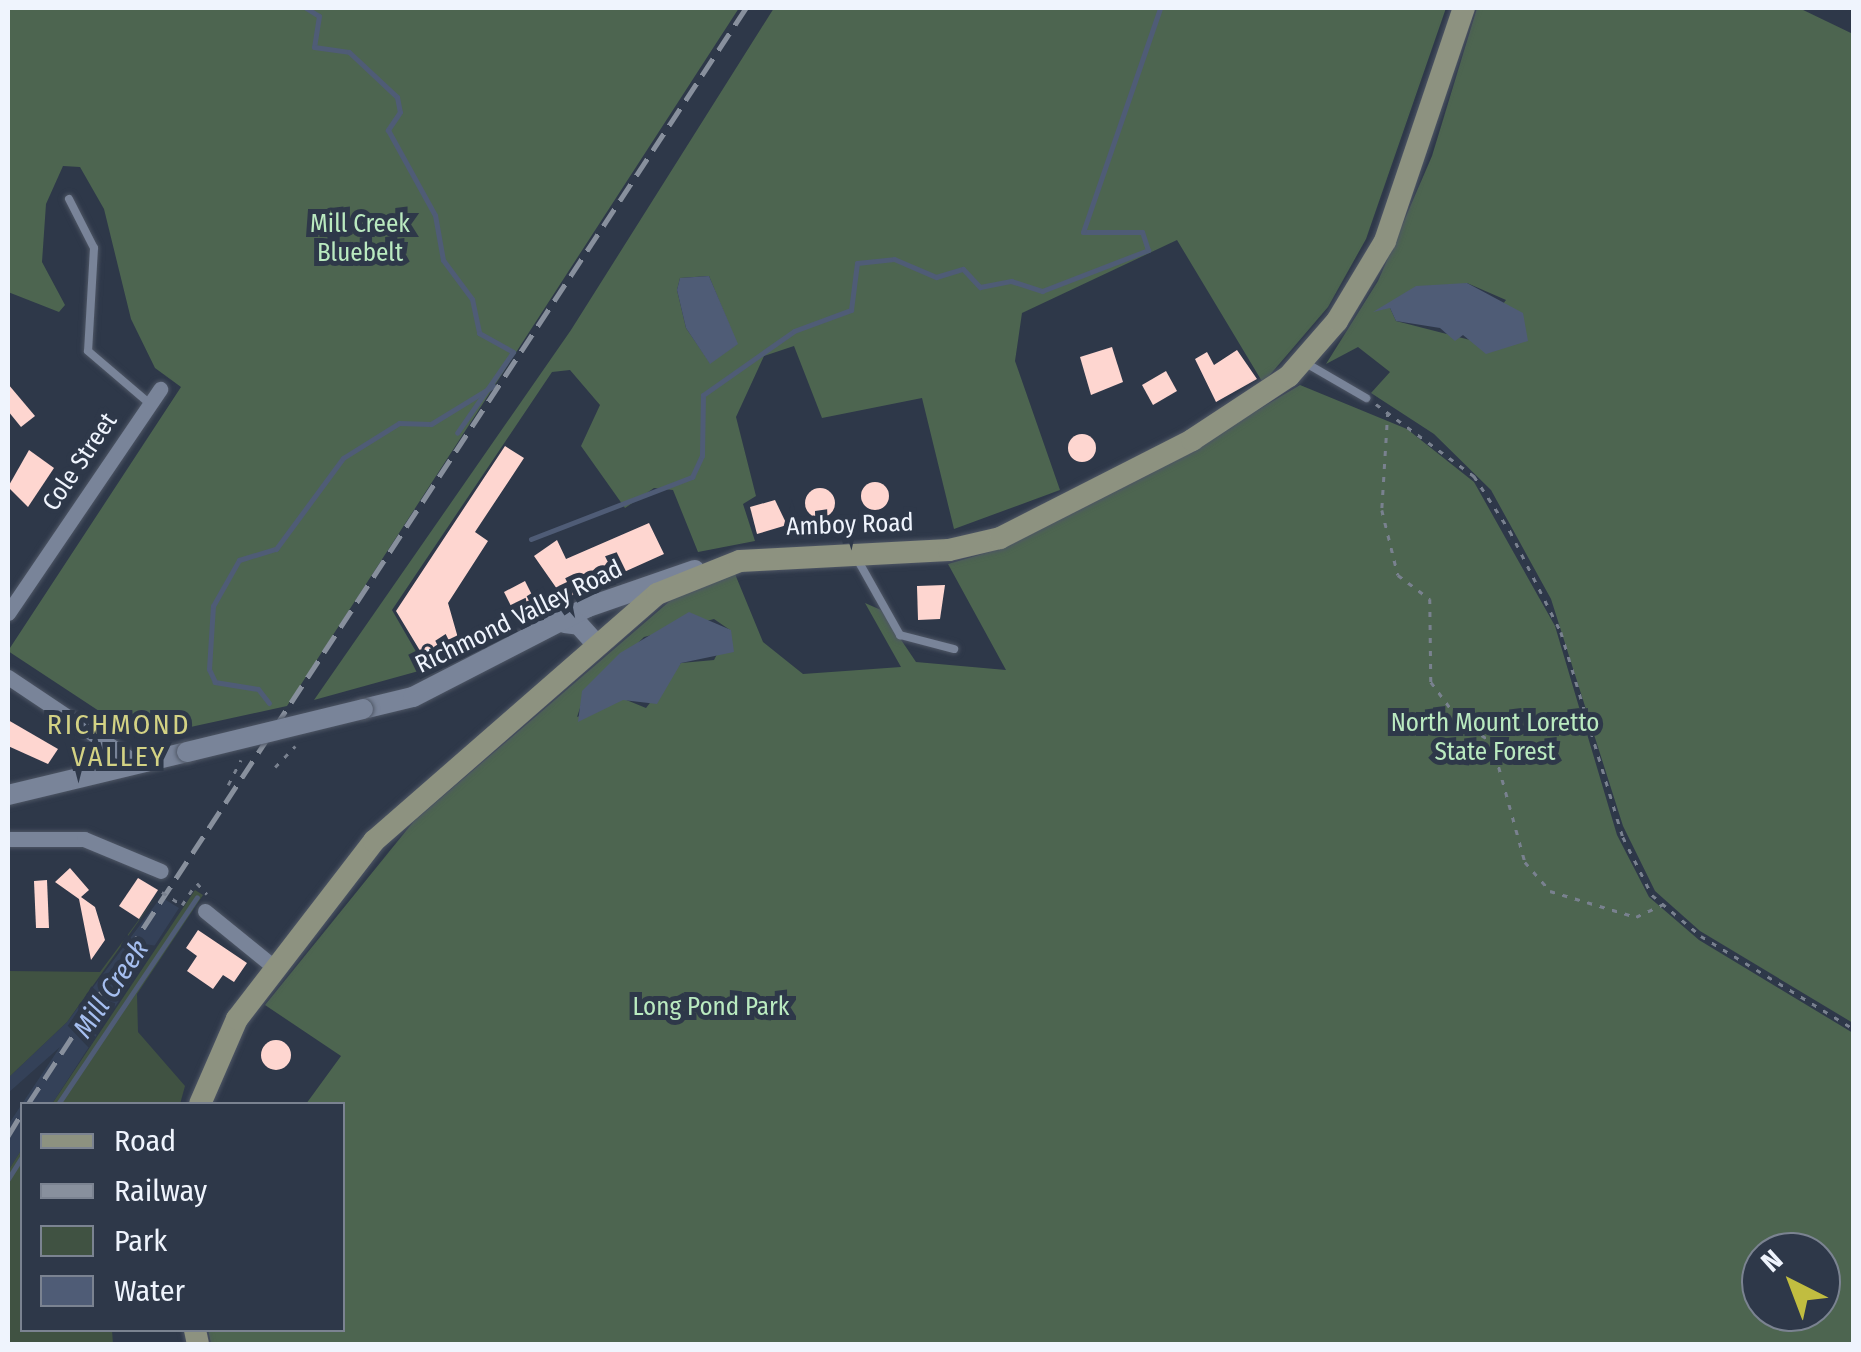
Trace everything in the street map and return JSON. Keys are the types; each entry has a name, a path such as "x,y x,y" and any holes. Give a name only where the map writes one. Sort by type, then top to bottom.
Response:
{"main road":[{"name":"Amboy Road","path":"201,1102 221,1045 274,967 397,815 596,646 702,569 852,549 949,550 1025,528 1223,423 1304,362 1385,241 1464,8"}],"street":[{"name":"Cole Street","path":"8,613 160,389"},
{"name":"Richmond Valley Road","path":"8,796 363,709 449,682 646,582 702,569"},
{"path":"565,623 579,624 596,646"},
{"path":"8,677 138,764"},
{"path":"8,839 84,839 161,871"},
{"path":"206,903 274,967"}],"lane":[{"path":"69,198 94,248 88,351 150,404"},
{"path":"1304,362 1366,398"},
{"path":"852,549 900,635 954,649"}],"path":[{"path":"1366,398 1474,476 1510,531 1561,632 1632,860 1662,906 1854,1028"},
{"path":"1388,411 1382,510 1398,576 1430,600 1432,682 1460,721 1492,742 1525,862 1550,891 1636,916 1662,906"},
{"path":"275,768 281,766 296,744"},
{"path":"228,783 242,757"},
{"path":"162,892 182,905 195,885 206,903"}],"shaded area":[{"path":"161,897 179,908 53,1102 23,1102 60,1047 8,1093 8,1078 67,1022"},
{"path":"20,1107 20,1152 8,1171 8,1125"}],"green space":[{"name":"Mill Creek Bluebelt","path":"8,8 739,8 287,706 140,738 8,651 181,387 155,368 131,319 104,209 80,167 63,166 46,204 42,262 65,305 59,312 8,292"},
{"path":"774,8 1446,8 1366,239 1328,307 1263,383 1177,240 1022,313 1015,361 1060,490 954,529 922,398 822,418 794,346 764,356 736,417 756,496 743,504 755,541 698,552 673,490 654,488 625,508 581,446 600,405 570,370 552,372 392,610 426,669 314,700 571,330","holes":["709,276 737,344 710,363 686,328 677,290 680,278"]},
{"path":"1477,8 1799,8 1853,34 1853,1023 1700,931 1655,891 1623,826 1551,599 1491,490 1434,434 1371,393 1390,372 1358,347 1326,364 1378,281 1432,156","holes":["1467,283 1506,300 1474,341 1396,321 1390,308"]},
{"path":"1300,385 1407,429 1474,482 1555,626 1617,835 1649,897 1699,940 1853,1033 1853,1344 211,1344 208,1332 345,1332 345,1102 307,1102 341,1056 265,1005 414,821 671,600 735,574 763,642 803,674 901,667 865,603 881,610 916,662 1006,670 948,564 1006,547 1150,474","holes":["714,619 730,630 714,660 681,663 646,708 624,699 577,717 584,696 644,637"]},
{"path":"195,890 203,895 137,994 138,1032 185,1086 181,1102 53,1102"},
{"path":"158,894 67,1022 8,1078 8,971 100,972"},
{"path":"20,1152 20,1332 112,1332 113,1344 8,1344 8,1171"}],"water":[{"path":"709,276 738,344 710,364 686,328 677,290 680,278"},
{"path":"1467,283 1523,313 1528,341 1486,354 1463,335 1455,341 1440,328 1396,321 1390,308 1373,312 1416,286"},
{"path":"689,612 731,630 734,652 681,663 657,704 623,700 578,722 582,691 620,653"}],"building":[{"path":"1112,347 1123,382 1091,395 1080,357"},
{"path":"1237,350 1257,379 1216,402 1195,359 1207,352 1214,365"},
{"path":"1166,371 1177,391 1153,405 1142,385"},
{"path":"8,384 35,416 21,427 8,411"},
{"path":"1082,434 1092,438 1096,448 1092,458 1082,462 1072,458 1068,448 1072,438"},
{"path":"505,446 524,458 475,532 488,541 448,603 460,645 425,659 396,611"},
{"path":"29,450 54,468 28,507 8,487"},
{"path":"875,482 885,486 889,496 885,506 875,510 865,506 861,496 865,486"},
{"path":"820,488 830,493 835,503 830,513 820,518 810,513 805,503 810,493"},
{"path":"775,500 787,525 757,534 750,507"},
{"path":"649,523 664,554 564,599 534,556 557,540 566,559"},
{"path":"525,581 541,613 520,624 504,592"},
{"path":"945,585 940,619 918,620 917,586"},
{"path":"8,720 58,749 48,764 8,746"},
{"path":"70,868 89,890 81,897 95,907 105,940 91,960 79,899 55,882"},
{"path":"138,878 158,890 139,919 119,906"},
{"path":"47,880 49,928 36,928 34,881"},
{"path":"198,930 247,963 234,982 223,975 213,989 187,971 197,956 186,948"},
{"path":"276,1040 287,1044 291,1055 287,1066 276,1070 265,1066 261,1055 265,1044"}],"waterway":[{"name":"Mill Creek","path":"306,8 319,16 314,47 349,52 397,97 400,112 388,130 435,215 443,260 472,299 479,333 513,352 457,433"},
{"path":"531,539 692,477 702,456 703,395 794,331 851,310 857,263 894,259 936,277 963,269 980,287 1011,281 1042,291 1148,250 1142,232 1083,232 1160,8"},
{"name":"Mill Creek","path":"269,703 258,689 215,682 209,669 213,606 239,560 276,549 343,458 399,423 431,424 493,386"},
{"name":"Mill Creek","path":"59,1102 197,897"},
{"name":"Mill Creek","path":"8,1179 20,1160"}],"railway":[{"path":"29,1102 746,8"},
{"path":"8,1136 20,1116"}],"district":[{"name":"RICHMOND VALLEY","path":"119,741"}],"park label":[{"name":"North Mount Loretto State Forest","path":"1495,738"},
{"name":"Long Pond Park","path":"711,1007"}]}
